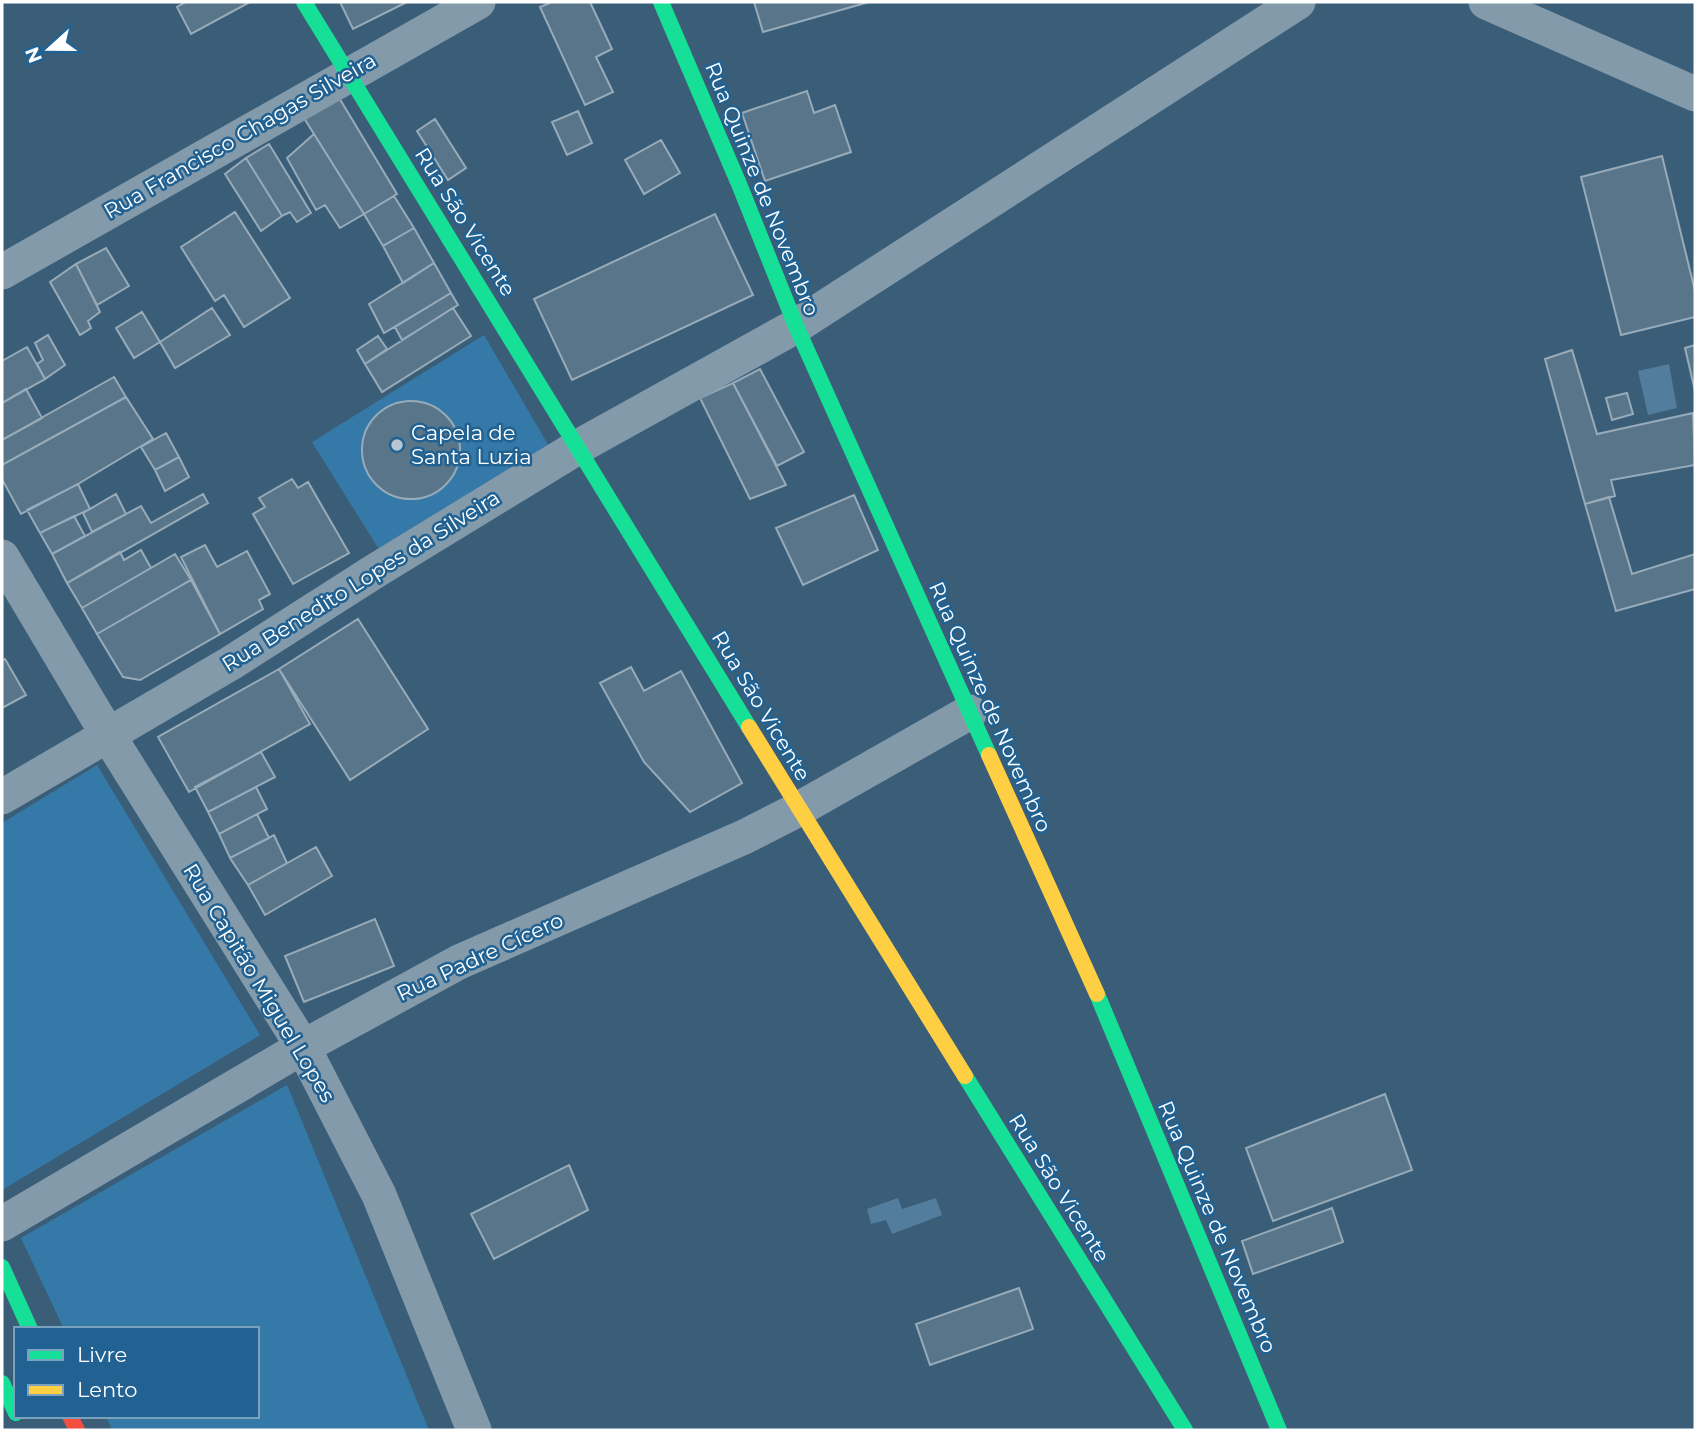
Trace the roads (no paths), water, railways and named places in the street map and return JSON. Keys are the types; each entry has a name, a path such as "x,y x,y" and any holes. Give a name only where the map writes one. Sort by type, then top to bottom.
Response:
{"street":[{"name":"Rua São Vicente","path":"304,2 799,809 1185,1430"},
{"name":"Rua Francisco Chagas Silveira","path":"2,272 478,2"},
{"name":"Rua Quinze de Novembro","path":"661,2 796,326 1093,985 1279,1430"},
{"name":"Rua Benedito Lopes da Silveira","path":"2,797 231,663 578,446 796,326 1298,2"},
{"path":"1486,2 1695,94"},
{"name":"Rua Capitão Miguel Lopes","path":"2,558 303,1047 379,1195 474,1430"},
{"name":"Rua Padre Cícero","path":"2,1224 303,1047 459,962 744,837 799,809 970,712"},
{"path":"2,1267 29,1327"},
{"path":"2,1383 14,1410"}],"place":[{"name":"Capela de Santa Luzia","path":"397,445"}]}
